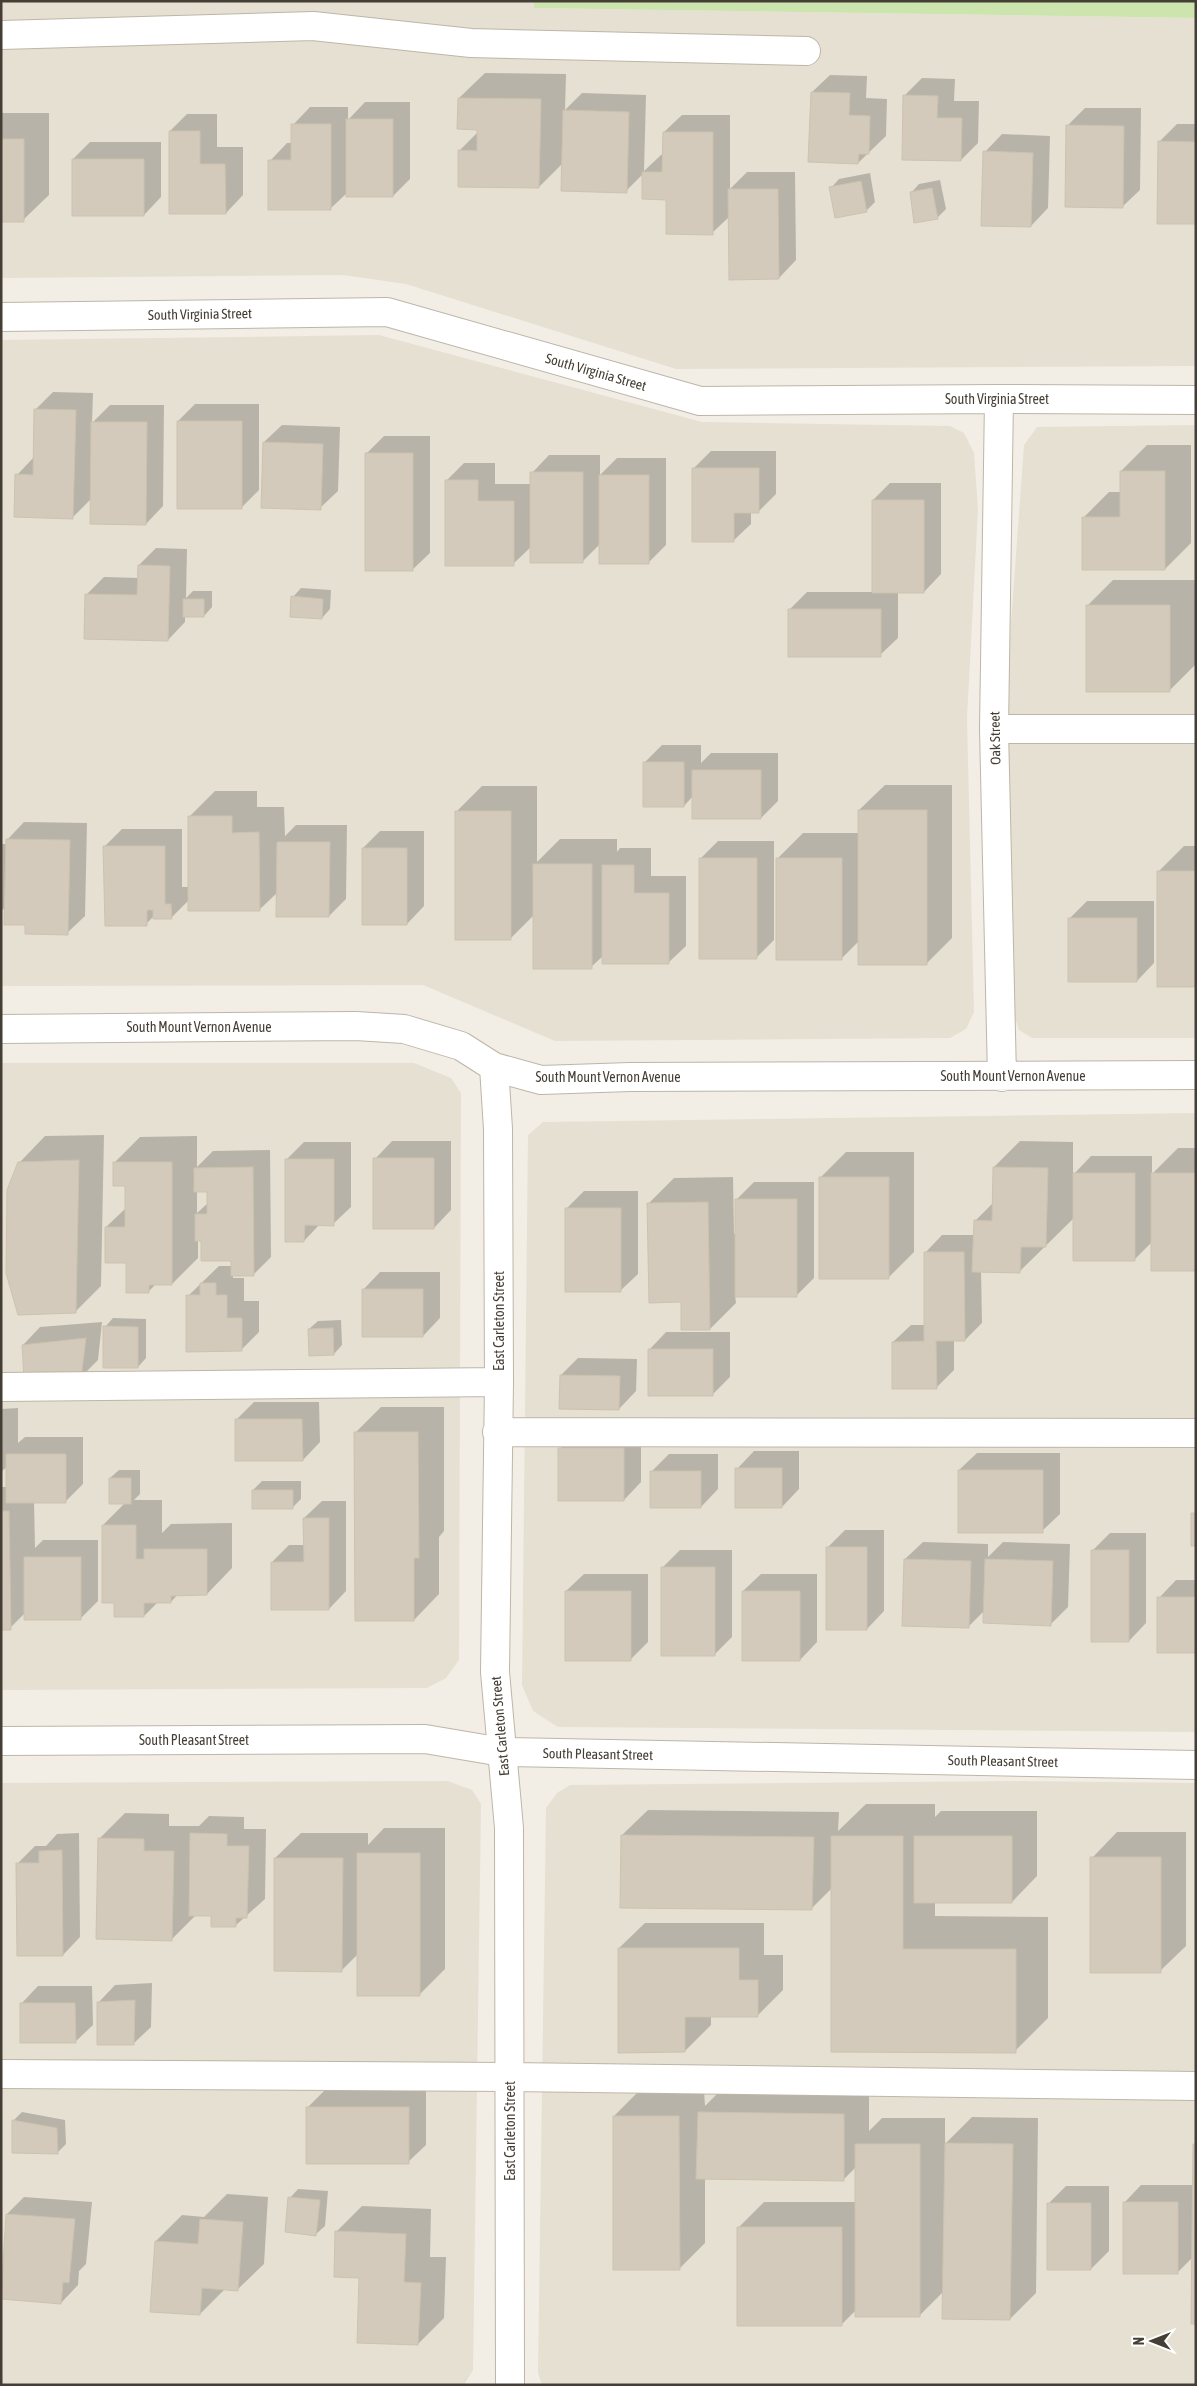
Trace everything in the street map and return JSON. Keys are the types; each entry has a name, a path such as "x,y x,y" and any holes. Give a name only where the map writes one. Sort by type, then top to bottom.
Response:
{"street":[{"path":"1,36 313,26 471,43 806,51"},
{"name":"South Virginia Street","path":"1,316 387,312 700,402 999,399 1196,400"},
{"name":"Oak Street","path":"999,399 994,729 1002,1077"},
{"path":"994,729 1196,729"},
{"name":"South Mount Vernon Avenue","path":"1,1029 356,1026 404,1029 461,1046 494,1067 541,1080 630,1077 1196,1075"},
{"name":"East Carleton Street","path":"494,1067 498,1129 499,1382 495,1672 509,1828 510,2385"},
{"path":"1,1387 499,1382"},
{"path":"497,1432 1196,1434"},
{"name":"South Pleasant Street","path":"1,1741 425,1739 502,1752 1196,1765"},
{"path":"1,2074 510,2077 1196,2086"}],"shaded area":[{"path":"1,1 534,1 534,8 1196,18 1196,366 676,369 406,284 343,275 1,278"},
{"path":"379,335 702,422 950,426 964,433 974,453 978,509 967,718 974,1012 966,1029 950,1038 555,1041 423,985 1,986 1,340"},
{"path":"1196,425 1196,1038 1032,1038 1019,1030 1014,1015 1006,691 1024,445 1037,427"},
{"path":"1,1063 414,1063 451,1078 461,1093 459,1660 446,1678 427,1688 1,1690"},
{"path":"1196,1113 1196,1732 558,1727 533,1711 522,1685 528,1135 543,1122"},
{"path":"448,1781 472,1790 481,1804 473,2370 464,2385 1,2385 1,1783"},
{"path":"1015,1781 1196,1783 1196,2385 542,2385 538,2373 546,1808 557,1793 570,1785"}],"green space":[{"path":"534,1 1196,1 1196,18 534,8"}],"building":[{"path":"811,92 850,93 849,115 870,116 869,154 859,154 858,164 808,162"},
{"path":"903,95 938,96 937,118 962,118 961,161 902,160"},
{"path":"458,98 541,99 539,188 458,187 458,150 477,151 477,130 457,129"},
{"path":"563,110 629,112 627,193 561,191"},
{"path":"346,119 393,119 393,197 346,197"},
{"path":"291,124 331,124 331,210 268,210 268,160 291,160"},
{"path":"1066,125 1124,126 1123,208 1065,207"},
{"path":"169,131 200,131 200,164 225,164 226,214 169,214"},
{"path":"663,132 713,132 713,235 666,234 666,200 642,199 642,172 662,172"},
{"path":"1,139 24,139 24,222 1,222"},
{"path":"1158,141 1196,142 1196,224 1157,224"},
{"path":"983,151 1033,153 1031,227 981,226"},
{"path":"72,159 144,159 144,216 72,216"},
{"path":"861,181 867,212 835,218 829,187"},
{"path":"932,188 938,219 914,223 910,192"},
{"path":"728,189 778,189 779,279 729,280"},
{"path":"34,409 76,410 73,519 14,517 15,474 33,475"},
{"path":"177,421 242,421 242,509 177,509"},
{"path":"91,422 147,422 146,525 90,524"},
{"path":"263,442 323,444 321,510 261,508"},
{"path":"365,453 413,453 413,571 365,571"},
{"path":"692,468 759,468 759,513 734,513 734,542 692,542"},
{"path":"1120,471 1165,471 1165,570 1082,570 1082,517 1120,517"},
{"path":"530,472 583,472 583,563 530,563"},
{"path":"599,475 649,475 649,564 599,564"},
{"path":"445,480 478,480 478,501 514,501 514,566 445,566"},
{"path":"872,500 924,500 924,593 872,593"},
{"path":"138,565 170,566 168,641 84,639 85,594 137,595"},
{"path":"291,596 323,599 322,619 290,617"},
{"path":"183,599 204,599 204,617 183,617"},
{"path":"1086,605 1170,605 1170,692 1086,692"},
{"path":"788,609 881,609 881,657 788,657"},
{"path":"643,762 684,762 684,807 643,807"},
{"path":"692,770 761,770 761,819 692,819"},
{"path":"858,810 927,810 927,965 858,965"},
{"path":"455,811 511,811 511,940 455,940"},
{"path":"188,816 232,816 232,833 259,832 260,911 188,911"},
{"path":"6,839 70,840 68,935 25,934 25,925 4,925"},
{"path":"277,842 330,842 329,917 276,917"},
{"path":"103,846 165,846 165,904 171,904 172,919 153,919 153,910 147,910 147,926 105,926"},
{"path":"362,848 407,848 407,925 362,925"},
{"path":"699,858 757,858 757,959 699,959"},
{"path":"776,858 842,858 842,960 776,960"},
{"path":"533,864 592,864 592,969 533,969"},
{"path":"602,865 634,865 634,893 669,893 669,964 602,964"},
{"path":"1157,871 1196,871 1196,987 1157,987"},
{"path":"1068,918 1137,918 1137,982 1068,982"},
{"path":"373,1158 434,1158 434,1229 373,1229"},
{"path":"285,1159 334,1159 334,1226 305,1225 304,1242 285,1242"},
{"path":"79,1160 76,1313 18,1315 6,1273 7,1190 18,1162"},
{"path":"113,1162 172,1162 172,1285 149,1285 149,1293 126,1293 126,1263 105,1263 105,1227 125,1227 125,1186 113,1186"},
{"path":"253,1167 254,1276 231,1276 231,1261 201,1261 201,1241 195,1241 195,1214 207,1214 207,1192 194,1192 194,1168"},
{"path":"993,1167 1048,1168 1046,1247 1021,1247 1020,1273 972,1272 974,1220 992,1221"},
{"path":"1073,1173 1135,1173 1135,1261 1073,1261"},
{"path":"1151,1173 1196,1173 1196,1271 1151,1271"},
{"path":"819,1177 889,1177 889,1279 819,1279"},
{"path":"735,1199 797,1199 797,1297 735,1297"},
{"path":"708,1202 710,1330 681,1330 681,1302 649,1303 647,1203"},
{"path":"565,1208 621,1208 621,1292 565,1292"},
{"path":"924,1252 964,1252 965,1341 936,1341 937,1389 892,1389 892,1342 924,1341"},
{"path":"200,1283 216,1283 216,1295 227,1295 227,1318 242,1318 242,1351 186,1352 186,1295 200,1295"},
{"path":"362,1289 423,1289 423,1337 362,1337"},
{"path":"103,1326 138,1327 138,1368 103,1368"},
{"path":"333,1328 334,1355 309,1356 308,1329"},
{"path":"86,1338 81,1378 24,1378 22,1345"},
{"path":"648,1349 713,1349 713,1396 648,1396"},
{"path":"560,1375 620,1376 619,1410 559,1409"},
{"path":"235,1419 302,1419 303,1461 235,1461"},
{"path":"354,1432 418,1432 419,1558 414,1558 414,1621 355,1621"},
{"path":"558,1448 624,1448 624,1501 558,1501"},
{"path":"6,1454 66,1454 66,1503 6,1503"},
{"path":"735,1468 782,1468 782,1508 735,1508"},
{"path":"958,1470 1043,1470 1043,1533 958,1533"},
{"path":"650,1471 701,1471 701,1508 650,1508"},
{"path":"109,1478 131,1478 131,1504 109,1504"},
{"path":"252,1490 293,1490 293,1509 252,1509"},
{"path":"1,1511 9,1511 11,1630 1,1630"},
{"path":"1191,1513 1196,1513 1196,1546 1191,1546"},
{"path":"303,1518 329,1518 329,1610 271,1610 271,1562 304,1562"},
{"path":"102,1525 136,1525 136,1559 144,1559 144,1549 207,1549 207,1595 171,1596 171,1603 144,1603 144,1617 114,1617 114,1603 102,1603"},
{"path":"826,1547 867,1547 867,1630 826,1630"},
{"path":"1091,1550 1129,1550 1129,1642 1091,1642"},
{"path":"24,1557 81,1557 81,1620 24,1620"},
{"path":"904,1559 971,1561 969,1628 902,1626"},
{"path":"985,1559 1053,1561 1051,1626 983,1623"},
{"path":"661,1567 715,1567 715,1656 661,1656"},
{"path":"565,1591 631,1591 631,1661 565,1661"},
{"path":"742,1591 800,1591 800,1661 742,1661"},
{"path":"1157,1597 1196,1597 1196,1653 1157,1653"},
{"path":"190,1833 227,1834 227,1846 249,1846 247,1918 236,1918 236,1927 211,1927 211,1916 189,1916"},
{"path":"621,1835 814,1837 812,1910 620,1908"},
{"path":"831,1836 903,1836 903,1949 1016,1949 1016,2053 831,2052"},
{"path":"914,1836 1012,1836 1012,1903 914,1903"},
{"path":"98,1838 144,1839 144,1851 174,1851 172,1941 96,1939"},
{"path":"62,1850 63,1956 17,1956 16,1863 39,1863 39,1851"},
{"path":"357,1853 420,1853 420,1996 357,1996"},
{"path":"1090,1857 1161,1857 1161,1973 1090,1973"},
{"path":"274,1858 343,1858 342,1972 274,1971"},
{"path":"618,1948 739,1948 739,1980 758,1980 758,2017 685,2017 685,2052 618,2053"},
{"path":"135,2000 134,2045 97,2045 97,2002"},
{"path":"20,2003 75,2003 76,2043 20,2043"},
{"path":"306,2107 409,2107 409,2164 306,2164"},
{"path":"698,2112 844,2114 844,2181 696,2179"},
{"path":"613,2116 679,2116 680,2270 613,2270"},
{"path":"12,2120 57,2128 58,2154 12,2153"},
{"path":"945,2143 1013,2144 1010,2320 942,2319"},
{"path":"855,2144 920,2144 920,2317 855,2317"},
{"path":"1193,2144 1196,2144 1196,2324 1191,2324"},
{"path":"288,2197 320,2200 316,2236 285,2232"},
{"path":"1123,2202 1178,2202 1178,2274 1123,2274"},
{"path":"1047,2203 1091,2203 1091,2270 1047,2270"},
{"path":"6,2214 75,2219 69,2283 63,2282 61,2304 1,2299"},
{"path":"200,2219 243,2222 238,2291 202,2288 200,2315 150,2312 155,2241 198,2244"},
{"path":"737,2227 842,2227 842,2326 737,2326"},
{"path":"335,2231 406,2234 404,2282 421,2283 418,2345 357,2343 359,2278 334,2277"}]}
